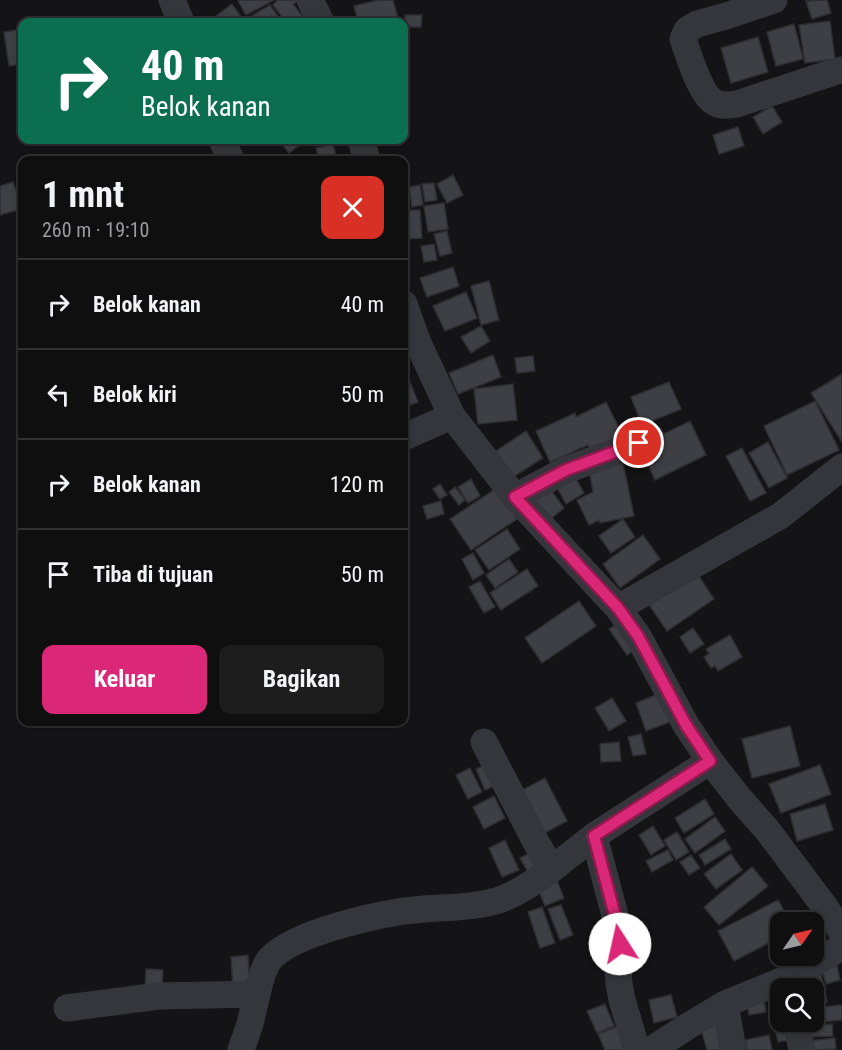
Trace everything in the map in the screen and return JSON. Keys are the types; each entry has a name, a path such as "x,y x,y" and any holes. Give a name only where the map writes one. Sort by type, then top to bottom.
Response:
{"street":[{"path":"172,0 179,18"},
{"path":"310,0 319,18"},
{"path":"774,0 697,24 687,30 683,39 701,86 712,102 722,106 737,104 840,70"},
{"path":"408,315 418,343 452,416 515,497 618,608 638,636 686,725 710,761 775,840 842,933"},
{"path":"408,435 452,416"},
{"path":"515,497 566,470 651,437"},
{"path":"618,608 780,516 842,467"},
{"path":"484,742 552,870"},
{"path":"241,1050 264,967 270,959 288,945 325,930 380,916 495,902 552,870 594,836 710,761"},
{"path":"594,836 618,927 619,984 637,1050"},
{"path":"796,978 842,947"},
{"path":"664,1046 725,1004 770,989"},
{"path":"67,1008 159,996 257,994"},
{"path":"725,1004 733,1050"},
{"path":"798,1032 802,1050"}],"building":[{"path":"239,0 274,0 246,15"},
{"path":"277,0 300,0 293,4 304,18 283,18 273,5"},
{"path":"378,0 393,0 398,18 357,18 354,6"},
{"path":"827,0 831,13 812,19 806,1"},
{"path":"232,4 242,18 213,18"},
{"path":"270,5 279,18 248,18"},
{"path":"405,15 422,15 421,27 408,27 408,18 405,18"},
{"path":"830,21 835,59 805,63 799,25"},
{"path":"794,24 803,59 776,66 767,32"},
{"path":"18,30 18,65 9,66 4,32"},
{"path":"758,37 768,72 731,83 721,48"},
{"path":"772,106 782,122 763,134 753,117"},
{"path":"738,127 744,146 719,154 713,135"},
{"path":"282,144 301,144 289,153"},
{"path":"333,144 336,156 318,156 316,148"},
{"path":"453,175 463,195 447,203 437,184"},
{"path":"13,182 18,197 18,210 0,215 0,186"},
{"path":"434,183 437,200 425,202 422,184"},
{"path":"420,185 423,205 412,207 409,187"},
{"path":"444,203 448,229 428,232 424,206"},
{"path":"408,210 420,210 422,238 408,239"},
{"path":"447,231 452,253 440,256 434,234"},
{"path":"434,244 437,260 424,262 421,246"},
{"path":"453,267 459,286 427,297 420,278"},
{"path":"489,281 499,320 481,325 471,286"},
{"path":"466,292 477,318 445,331 433,306"},
{"path":"481,326 490,341 471,353 461,337"},
{"path":"493,355 501,377 458,394 449,373"},
{"path":"533,356 535,371 517,373 515,358"},
{"path":"842,374 842,442 811,393"},
{"path":"410,382 418,402 408,406 408,383"},
{"path":"669,382 681,409 642,425 631,397"},
{"path":"513,384 517,420 478,424 474,389"},
{"path":"815,401 839,450 787,475 764,426"},
{"path":"606,402 623,436 592,452 588,445 550,462 536,431 575,413 576,417"},
{"path":"690,421 706,455 655,480 639,446"},
{"path":"526,431 543,458 510,479 493,453"},
{"path":"768,442 787,478 769,488 749,453"},
{"path":"742,448 766,493 750,501 726,456"},
{"path":"622,458 634,516 600,523 599,520 589,525 577,500 593,492 588,465"},
{"path":"571,470 584,493 566,504 553,480"},
{"path":"471,479 480,496 468,503 458,487"},
{"path":"544,481 564,508 546,523 525,496"},
{"path":"440,484 447,495 440,499 433,489"},
{"path":"503,484 517,519 471,550 450,519"},
{"path":"455,487 465,500 459,505 449,492"},
{"path":"441,501 444,514 427,519 423,506"},
{"path":"623,519 635,537 611,553 599,536"},
{"path":"507,529 520,549 489,570 475,550"},
{"path":"643,535 660,559 620,588 603,564"},
{"path":"473,553 484,573 473,580 462,559"},
{"path":"509,559 518,572 495,588 486,575"},
{"path":"527,569 538,586 501,610 490,593"},
{"path":"695,570 714,599 667,631 647,602"},
{"path":"480,581 495,607 484,613 469,587"},
{"path":"579,601 596,626 542,663 525,638"},
{"path":"622,621 639,647 627,655 609,629"},
{"path":"693,628 704,644 690,653 680,637"},
{"path":"730,635 742,657 718,671 715,666 711,668 704,657 709,654 706,649"},
{"path":"659,694 670,722 646,731 636,703"},
{"path":"612,698 626,721 609,731 595,708"},
{"path":"790,726 800,766 752,778 742,739"},
{"path":"641,734 646,754 633,756 628,737"},
{"path":"619,742 621,761 601,762 600,744"},
{"path":"491,762 501,783 485,790 476,769"},
{"path":"820,765 831,794 781,813 769,784"},
{"path":"470,768 482,792 468,799 456,775"},
{"path":"545,778 567,821 539,836 517,793"},
{"path":"494,796 505,818 484,829 473,807"},
{"path":"705,799 714,814 684,833 675,818"},
{"path":"825,804 833,830 797,841 790,814"},
{"path":"715,817 725,831 695,853 685,839"},
{"path":"653,826 665,846 651,855 639,835"},
{"path":"677,832 689,852 676,860 664,840"},
{"path":"725,839 731,849 705,865 699,855"},
{"path":"505,840 519,870 502,877 489,848"},
{"path":"668,850 673,860 652,872 646,861"},
{"path":"534,851 545,872 532,879 520,858"},
{"path":"731,854 742,870 716,889 704,874"},
{"path":"691,855 700,868 689,875 680,862"},
{"path":"752,867 768,886 719,925 704,907"},
{"path":"555,876 564,898 545,906 536,884"},
{"path":"778,900 785,912 770,912 770,942 734,961 718,931"},
{"path":"561,905 573,935 560,940 548,909"},
{"path":"542,907 555,943 540,948 528,912"},
{"path":"248,955 250,989 233,990 231,957"},
{"path":"837,966 840,980 826,984 822,969"},
{"path":"146,969 163,970 162,992 145,991"},
{"path":"671,995 677,1017 654,1023 649,1000"},
{"path":"763,995 766,1012 749,1015 746,998"},
{"path":"605,1004 614,1026 597,1033 587,1011"},
{"path":"842,1005 842,1020 824,1022 824,1007"},
{"path":"724,1023 723,1050 707,1050 701,1029"},
{"path":"832,1024 833,1036 806,1037 806,1032 824,1032 824,1025"},
{"path":"617,1027 626,1050 605,1050 598,1034"},
{"path":"776,1032 792,1032 793,1039 778,1042"},
{"path":"769,1035 772,1050 747,1050 745,1040"},
{"path":"835,1038 836,1049 809,1050 807,1041"}],"route":[{"path":"620,944 620,935 594,836 710,761 686,725 638,636 618,608 515,497 566,470 639,443"}]}
